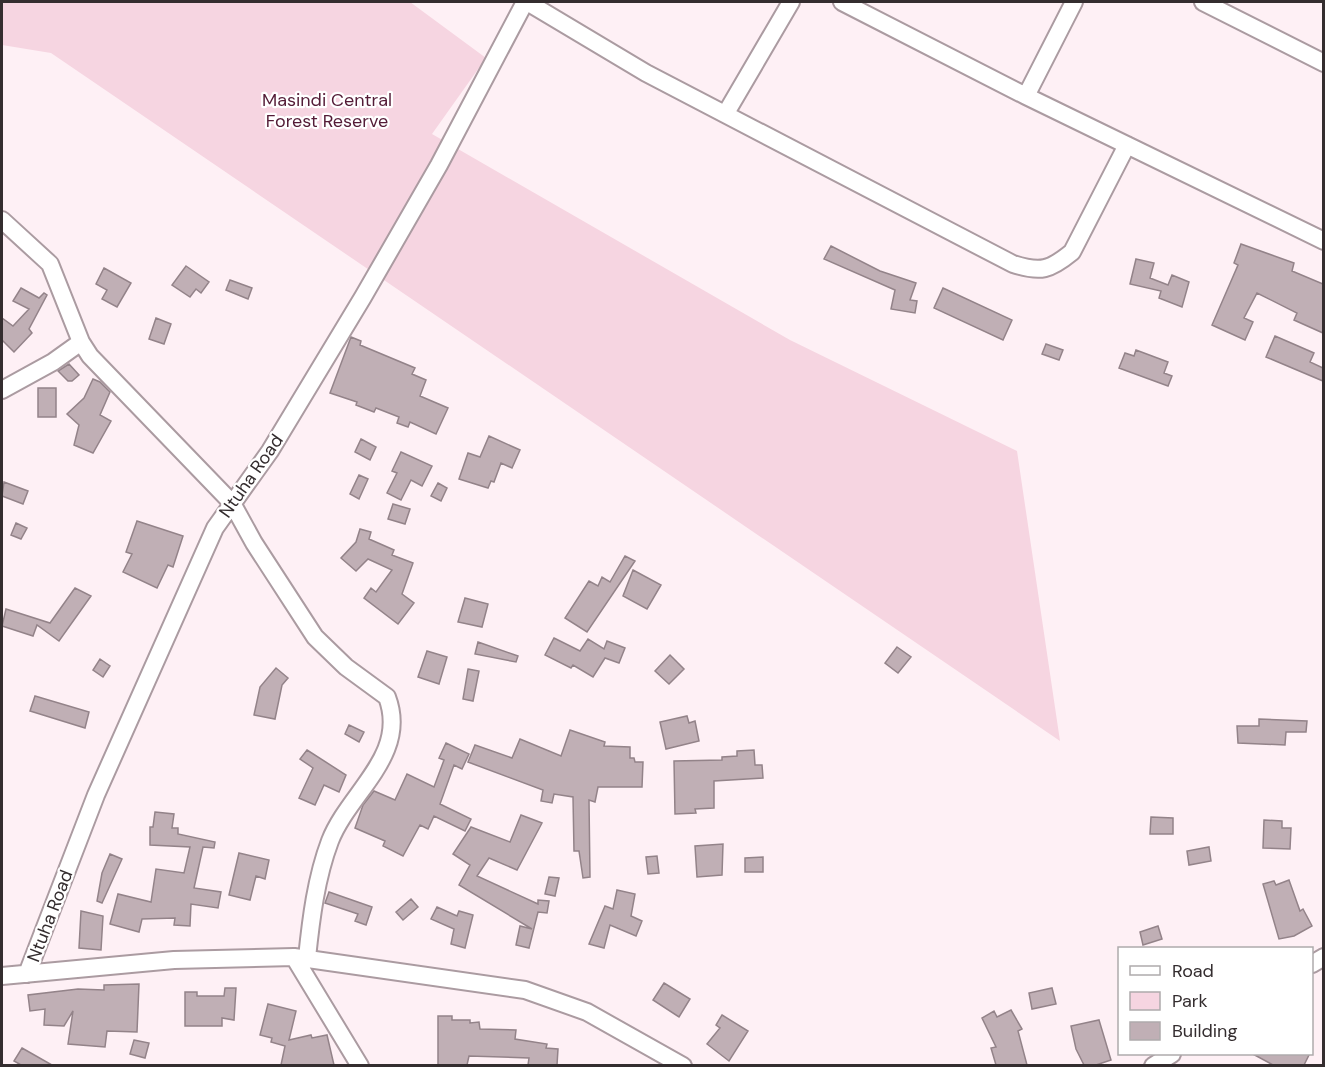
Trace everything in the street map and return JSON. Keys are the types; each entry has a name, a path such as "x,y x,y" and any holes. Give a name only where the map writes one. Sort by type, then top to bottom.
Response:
{"street":[{"path":"526,2 646,73 1013,264 1035,269 1057,264 1072,252 1127,145"},
{"name":"Ntuha Road","path":"27,974 96,795 207,545 232,503 244,490 291,418 375,276 445,155 526,2"},
{"path":"726,113 791,2"},
{"path":"842,2 1026,96 1323,242"},
{"path":"1026,96 1074,2"},
{"path":"1203,2 1323,63"},
{"path":"2,220 50,264 81,342 90,356 232,503 254,543 315,637 346,667 383,692 390,705 391,731 385,754 330,842 301,957 360,1065"},
{"path":"2,390 53,362 81,342"},
{"path":"2,976 174,960 301,957 525,990 587,1012 683,1065"},
{"path":"1153,1065 1169,1055"}],"green space":[{"name":"Masindi Central Forest Reserve","path":"2,2 410,2 486,58 432,134 790,340 1017,451 1060,741 51,53 2,45"}],"building":[{"path":"1241,244 1294,263 1292,271 1323,284 1323,333 1294,320 1297,313 1257,293 1244,318 1253,322 1245,340 1212,325 1238,265 1234,263"},
{"path":"831,246 880,271 916,283 910,300 917,301 915,313 891,309 895,290 824,259"},
{"path":"1136,259 1154,263 1150,278 1168,285 1172,275 1189,282 1182,307 1159,298 1161,291 1130,284"},
{"path":"186,266 209,282 201,293 196,289 190,297 172,285"},
{"path":"104,268 131,283 117,307 102,299 107,290 96,284"},
{"path":"230,280 252,288 248,299 226,290"},
{"path":"21,288 39,298 44,293 47,295 29,329 32,333 14,352 2,340 2,318 13,326 29,309 13,301"},
{"path":"943,288 1012,320 1003,340 934,308"},
{"path":"156,318 171,324 164,344 149,339"},
{"path":"1275,336 1314,353 1310,362 1323,368 1323,381 1266,357"},
{"path":"351,337 361,341 360,345 415,368 412,374 426,380 420,396 448,408 436,434 410,422 408,427 397,423 399,417 376,408 374,412 356,405 357,402 330,393"},
{"path":"1046,344 1063,350 1059,360 1042,354"},
{"path":"1136,350 1168,362 1164,373 1172,376 1168,386 1119,368 1125,353 1134,356"},
{"path":"69,364 79,375 72,381 68,381 58,371"},
{"path":"93,379 100,382 110,392 100,415 111,421 93,453 74,445 79,425 67,414 84,398"},
{"path":"38,388 56,388 56,417 38,417"},
{"path":"489,436 520,450 512,468 501,463 494,482 491,481 488,488 459,479 468,453 480,457"},
{"path":"361,439 376,447 370,460 355,452"},
{"path":"401,452 432,466 422,486 411,480 401,500 387,493 397,473 392,471"},
{"path":"359,475 368,479 359,499 350,494"},
{"path":"4,482 28,491 23,504 2,496"},
{"path":"438,483 447,488 441,501 431,496"},
{"path":"393,504 410,509 405,524 388,519"},
{"path":"137,521 183,536 173,567 168,565 157,588 123,572 132,554 126,552"},
{"path":"16,523 27,528 21,539 11,535"},
{"path":"360,529 371,532 369,539 394,550 392,555 413,563 402,594 414,603 398,624 364,598 371,588 376,592 392,570 368,559 356,571 341,558 356,542"},
{"path":"625,556 635,561 587,632 565,618 589,581 598,586 602,577 610,582"},
{"path":"633,570 661,585 647,609 623,596"},
{"path":"75,588 91,596 59,641 37,625 33,636 2,626 6,609 50,623"},
{"path":"465,598 488,604 482,627 458,622"},
{"path":"554,638 580,651 588,639 604,649 607,641 625,648 619,663 605,658 593,677 573,665 571,668 545,655"},
{"path":"478,642 518,656 516,662 475,654"},
{"path":"897,647 911,657 898,673 885,663"},
{"path":"427,651 447,657 439,684 418,677"},
{"path":"670,655 684,669 669,684 655,671"},
{"path":"100,659 110,666 103,677 93,670"},
{"path":"276,668 288,678 282,685 275,719 254,715 260,687"},
{"path":"468,669 479,671 473,701 463,699"},
{"path":"35,696 89,712 85,728 30,711"},
{"path":"687,716 689,723 695,721 699,741 666,749 660,722"},
{"path":"1259,719 1307,721 1306,732 1286,732 1285,745 1238,743 1237,726 1259,726"},
{"path":"349,725 364,732 359,742 345,734"},
{"path":"570,730 605,742 604,746 630,747 630,758 634,758 635,762 643,762 642,787 598,787 595,802 589,800 590,877 583,878 579,851 574,851 573,797 554,794 552,803 541,801 543,790 468,762 475,745 512,758 520,739 561,756"},
{"path":"446,743 469,754 462,769 454,765 440,804 471,819 465,831 434,816 428,829 420,825 403,856 383,846 385,841 355,828 363,805 374,791 395,800 407,774 434,787 444,760 439,758"},
{"path":"307,750 346,775 339,792 324,785 315,805 299,798 313,768 300,759"},
{"path":"754,750 755,765 762,765 763,778 714,781 714,808 695,809 696,813 675,814 674,761 722,760 722,757 737,756 737,751"},
{"path":"155,812 174,814 172,828 178,828 178,834 215,842 214,848 203,847 194,888 221,892 218,908 191,904 190,926 174,925 175,918 142,919 139,932 110,924 118,894 151,902 156,869 184,873 190,847 150,845 150,827 153,827"},
{"path":"521,815 542,823 517,870 489,858 477,876 538,904 538,900 549,901 547,913 538,912 529,948 516,945 520,926 532,929 459,885 470,865 453,854 471,827 510,842"},
{"path":"1151,817 1173,818 1173,834 1150,834"},
{"path":"1264,820 1282,821 1282,828 1291,828 1290,849 1263,848"},
{"path":"723,844 722,875 697,877 695,846"},
{"path":"1209,847 1211,861 1189,865 1187,851"},
{"path":"239,853 269,860 265,879 256,876 250,900 229,895"},
{"path":"110,854 122,859 102,903 97,901 102,873"},
{"path":"657,856 659,873 648,874 646,857"},
{"path":"763,857 763,872 745,872 745,858"},
{"path":"549,877 559,878 555,896 545,894"},
{"path":"1289,880 1300,911 1303,909 1312,926 1294,936 1279,939 1263,884 1274,881 1276,885"},
{"path":"617,890 635,894 631,916 642,921 636,936 610,925 604,948 589,944 605,906 613,909"},
{"path":"329,892 372,907 366,925 355,921 358,914 325,903"},
{"path":"411,899 418,907 403,920 396,912"},
{"path":"437,907 457,916 459,911 473,915 465,948 451,944 454,929 431,919"},
{"path":"81,911 103,916 101,950 79,948"},
{"path":"1158,926 1162,939 1143,945 1140,932"},
{"path":"664,983 690,999 679,1017 653,1000"},
{"path":"139,984 137,1032 107,1031 105,1047 68,1044 73,1011 64,1026 44,1025 45,1009 30,1011 28,995 78,989 104,990 104,985"},
{"path":"225,988 236,988 234,1020 222,1018 222,1026 185,1026 185,992 197,992 197,996 224,996"},
{"path":"1052,988 1056,1004 1032,1009 1029,993"},
{"path":"268,1004 296,1011 289,1040 311,1035 312,1038 327,1035 334,1065 281,1065 285,1046 271,1042 272,1038 260,1035"},
{"path":"1011,1010 1022,1029 1018,1031 1027,1065 996,1065 991,1048 996,1047 982,1018 994,1011 997,1017"},
{"path":"722,1015 748,1031 729,1061 707,1044 720,1028 716,1025"},
{"path":"438,1016 452,1016 452,1020 470,1020 470,1023 479,1022 480,1029 516,1030 515,1039 547,1044 546,1048 558,1049 557,1065 528,1065 529,1058 469,1056 467,1065 438,1065"},
{"path":"1099,1020 1111,1060 1096,1065 1084,1065 1076,1049 1071,1026"},
{"path":"134,1040 149,1043 145,1058 130,1054"},
{"path":"22,1048 52,1065 21,1065 14,1061"},
{"path":"1255,1055 1309,1055 1304,1065 1273,1065"}]}
